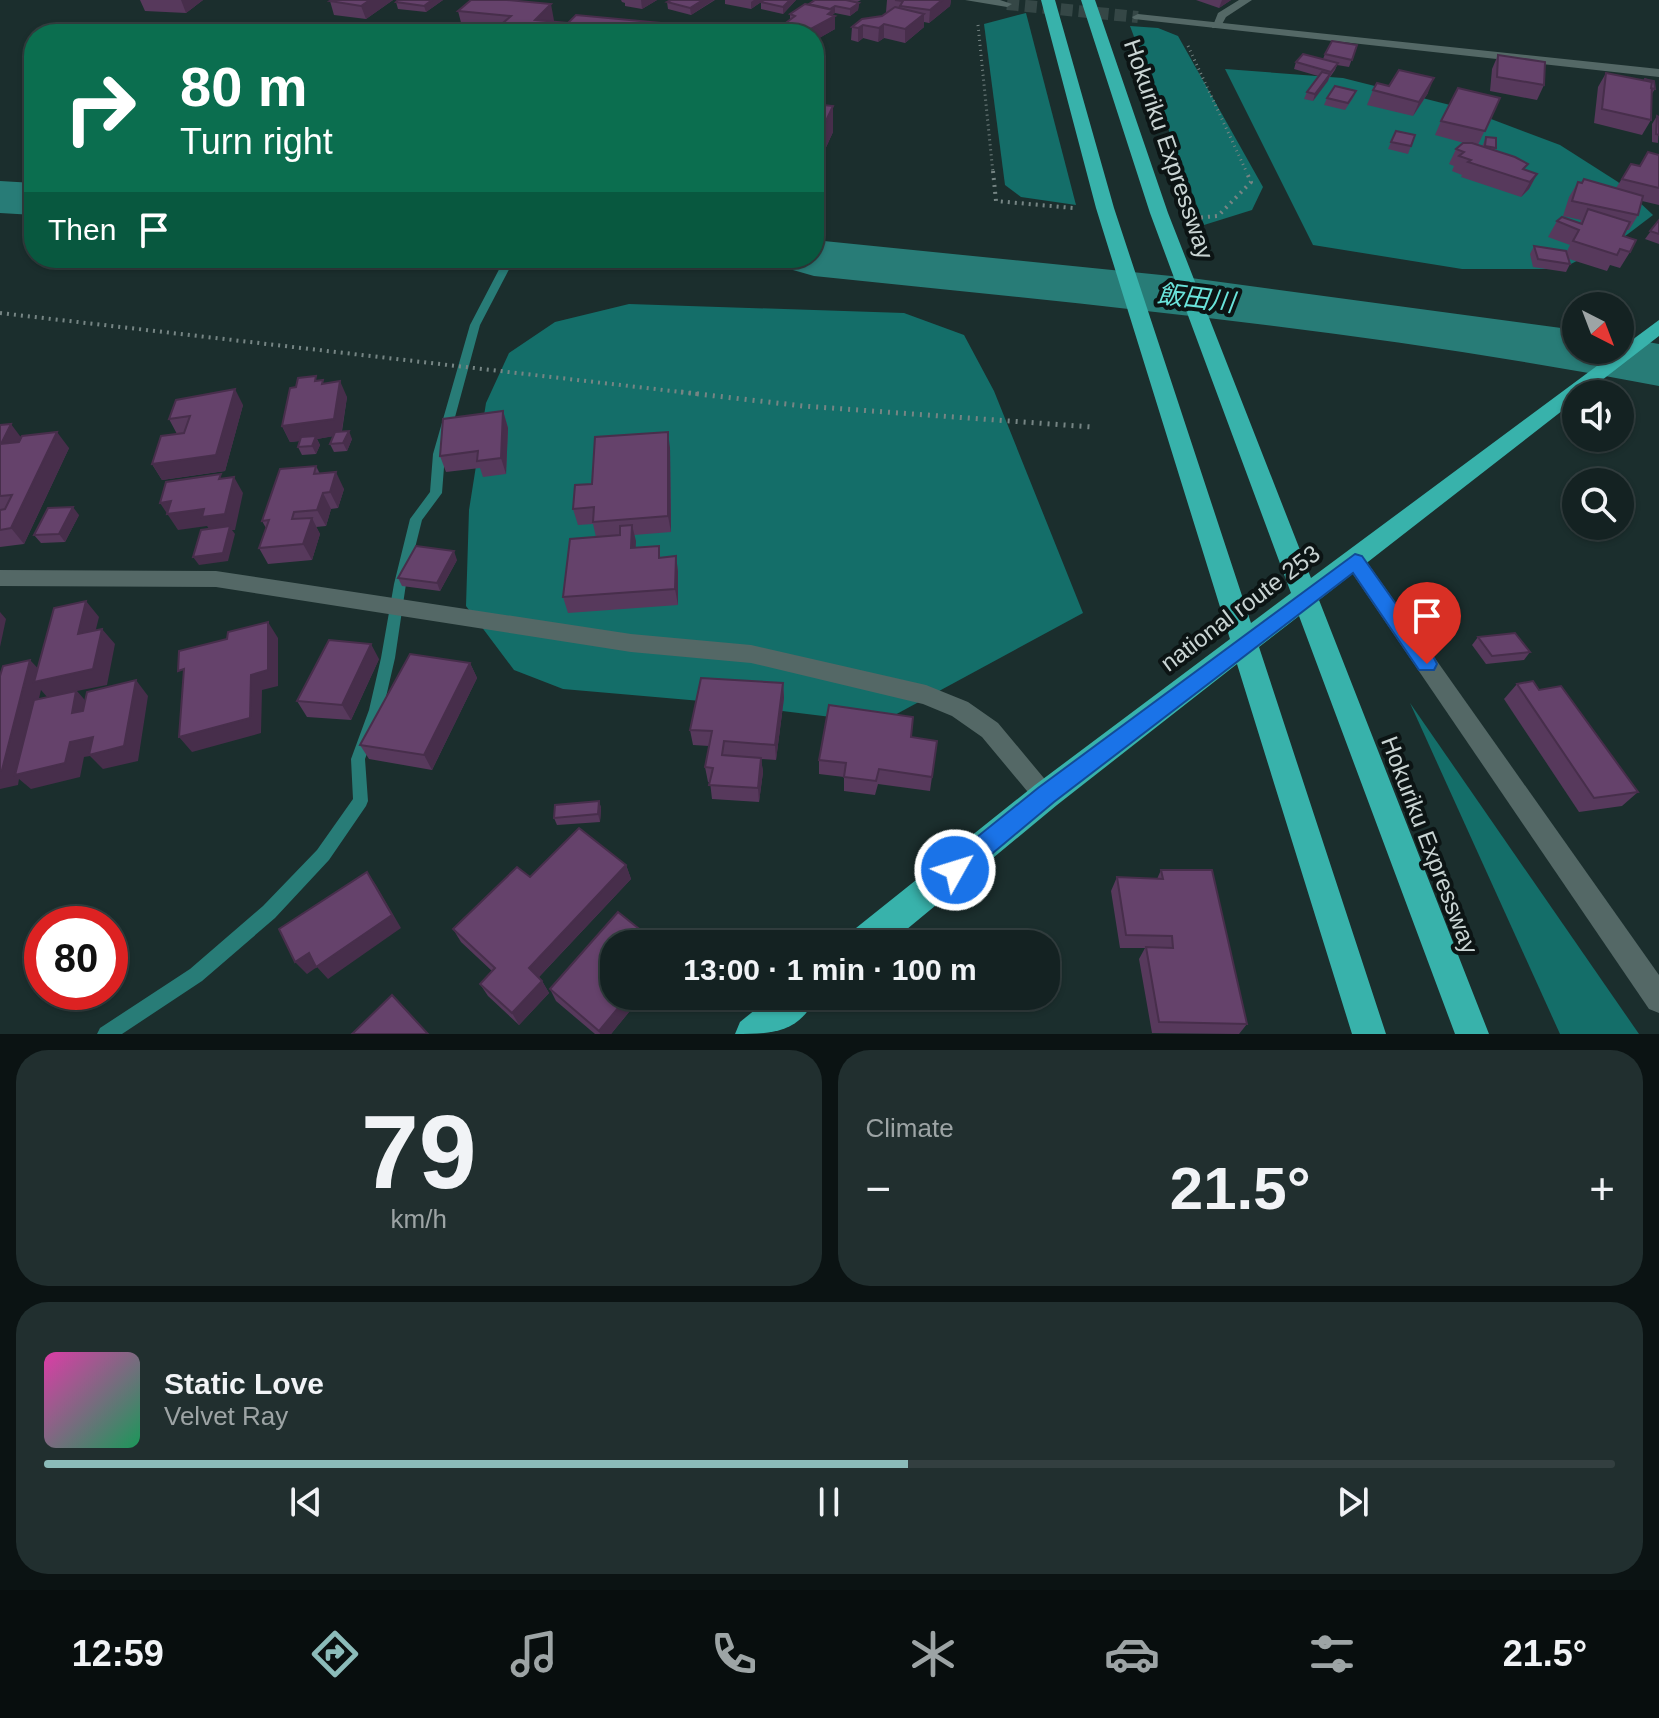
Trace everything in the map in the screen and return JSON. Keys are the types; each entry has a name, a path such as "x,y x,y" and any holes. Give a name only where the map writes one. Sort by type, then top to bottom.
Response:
{"highway":[{"path":"1048,0 1105,208 1369,1034"},
{"name":"Hokuriku Expressway","path":"1088,0 1159,213 1472,1034"},
{"name":"national route 253","path":"880,930 1046,795 1659,326"},
{"path":"752,1034 782,1010"}],"street":[{"path":"970,0 1007,4"},
{"path":"1216,26 1222,15 1247,0"},
{"path":"1138,17 1659,73"},
{"path":"1355,561 1659,999"},
{"path":"0,578 216,579 631,643 751,654 926,695 960,709 990,730 1046,795"}],"path":[{"path":"0,313 803,406 1092,427"}],"shaded area":[{"path":"1026,13 1076,205 1021,197 1005,185 984,24"},
{"path":"1130,26 1158,28 1178,36 1263,187 1252,210 1204,225"},
{"path":"1225,69 1343,78 1462,108 1560,145 1618,182 1653,215 1624,237 1561,269 1462,269 1313,245"},
{"path":"629,304 904,313 964,335 994,391 1083,613 880,723 701,701 563,689 514,670 466,606 469,510 486,403 509,353 555,322"},
{"path":"1410,703 1639,1034 1560,1034"}],"building":[{"path":"332,0 370,0 361,6"},
{"path":"432,0 424,6 396,2"},
{"path":"471,0 507,0 551,4 535,20 568,23 576,15 662,23 517,24 503,23 511,16 458,11"},
{"path":"703,0 690,8 667,2"},
{"path":"790,0 783,7 761,2"},
{"path":"815,0 859,3 850,9 835,6 830,9 809,4"},
{"path":"895,0 942,0 930,10 900,6 903,1"},
{"path":"805,4 833,10 828,14 835,16 820,24 784,24 795,16 790,14"},
{"path":"895,7 924,14 905,29 884,24 879,28 863,25 852,27 862,19 882,16"},
{"path":"1332,41 1357,45 1352,60 1325,54"},
{"path":"1303,54 1338,63 1331,72 1296,62"},
{"path":"1498,55 1545,62 1544,85 1497,77"},
{"path":"1399,70 1434,78 1419,102 1373,90 1377,83 1389,86"},
{"path":"1322,72 1330,74 1315,94 1307,92"},
{"path":"1606,73 1652,82 1651,120 1602,109"},
{"path":"1335,86 1356,91 1348,103 1327,98"},
{"path":"1458,88 1500,98 1485,131 1441,121"},
{"path":"824,105 833,106 824,125"},
{"path":"1659,117 1659,135 1656,134"},
{"path":"1396,131 1415,135 1411,146 1391,142"},
{"path":"1486,137 1496,138 1496,148 1485,146"},
{"path":"1463,143 1515,157 1528,164 1523,169 1537,174 1530,182 1468,162 1471,160 1459,156 1464,152 1456,149"},
{"path":"1648,152 1659,155 1659,188 1622,179 1631,164 1640,166"},
{"path":"1584,179 1643,196 1638,215 1572,201 1578,182 1582,183"},
{"path":"1588,209 1630,222 1623,236 1636,240 1630,252 1620,249 1617,255 1573,241 1579,230 1557,221 1562,217 1582,224"},
{"path":"1659,220 1659,234 1650,231"},
{"path":"1534,246 1566,251 1570,264 1538,259"},
{"path":"316,376 315,381 323,380 322,384 340,381 334,419 282,426 290,388 296,387 298,378"},
{"path":"235,389 216,455 152,464 161,436 184,433 190,416 169,419 176,400"},
{"path":"503,411 501,458 477,461 478,451 440,456 443,419"},
{"path":"11,424 1,444 19,442 22,436 57,432 11,528 0,530 0,510 5,509 12,495 0,496 0,425"},
{"path":"349,431 343,443 330,444 335,432"},
{"path":"668,432 668,516 593,522 594,507 573,509 575,485 592,484 595,437"},
{"path":"316,436 312,446 298,447 301,437"},
{"path":"316,466 314,474 336,472 330,492 323,493 317,510 294,512 292,519 312,518 303,544 259,548 269,520 262,521 280,469"},
{"path":"221,474 219,479 234,477 225,514 202,517 204,509 167,514 171,501 160,503 166,482"},
{"path":"73,507 59,534 34,535 48,508"},
{"path":"632,525 631,548 659,546 659,558 676,556 675,589 563,597 570,539 620,535 620,526"},
{"path":"230,526 223,553 193,557 201,530"},
{"path":"416,546 454,551 437,583 398,578"},
{"path":"86,601 78,634 102,629 93,669 34,682 54,608"},
{"path":"268,622 268,670 251,675 250,718 179,737 184,669 178,671 179,651 227,639 228,632"},
{"path":"1515,633 1530,652 1492,656 1478,637"},
{"path":"329,640 371,644 342,705 297,701"},
{"path":"410,654 470,663 424,755 360,745"},
{"path":"30,660 0,771 0,676 3,666"},
{"path":"701,678 783,683 775,745 724,741 722,755 761,758 758,788 709,785 713,768 705,767 712,731 690,730"},
{"path":"136,680 124,746 89,755 93,737 70,742 65,763 15,775 34,700 76,691 72,713 83,711 87,692"},
{"path":"1533,681 1539,690 1561,686 1638,792 1594,798 1517,684"},
{"path":"829,705 913,717 911,737 937,741 932,777 879,769 876,781 844,777 846,763 819,760"},
{"path":"599,801 598,814 554,818 555,805"},
{"path":"579,828 626,865 529,968 542,981 512,1013 480,984 495,968 453,929 517,867 530,877"},
{"path":"1161,870 1212,870 1247,1024 1159,1022 1146,947 1173,948 1172,936 1126,935 1117,877 1163,879"},
{"path":"367,872 392,915 316,967 309,953 295,962 279,929"},
{"path":"618,912 640,930 602,930"},
{"path":"600,932 600,1010 616,1010 599,1031 550,989"},
{"path":"392,995 428,1034 352,1034"}],"waterway":[{"name":"飯田川","path":"0,197 24,198"},
{"name":"飯田川","path":"824,259 1191,296 1562,348"},
{"path":"106,1034 196,975 269,912 323,855 361,801 358,759 376,710 416,519 436,493 439,454 475,325 505,268"},
{"name":"飯田川","path":"1634,360 1659,365"}],"tunnel":[{"path":"1007,4 1138,17"}],"route":[{"path":"955,870 1046,795 1355,561 1427,664"}]}
